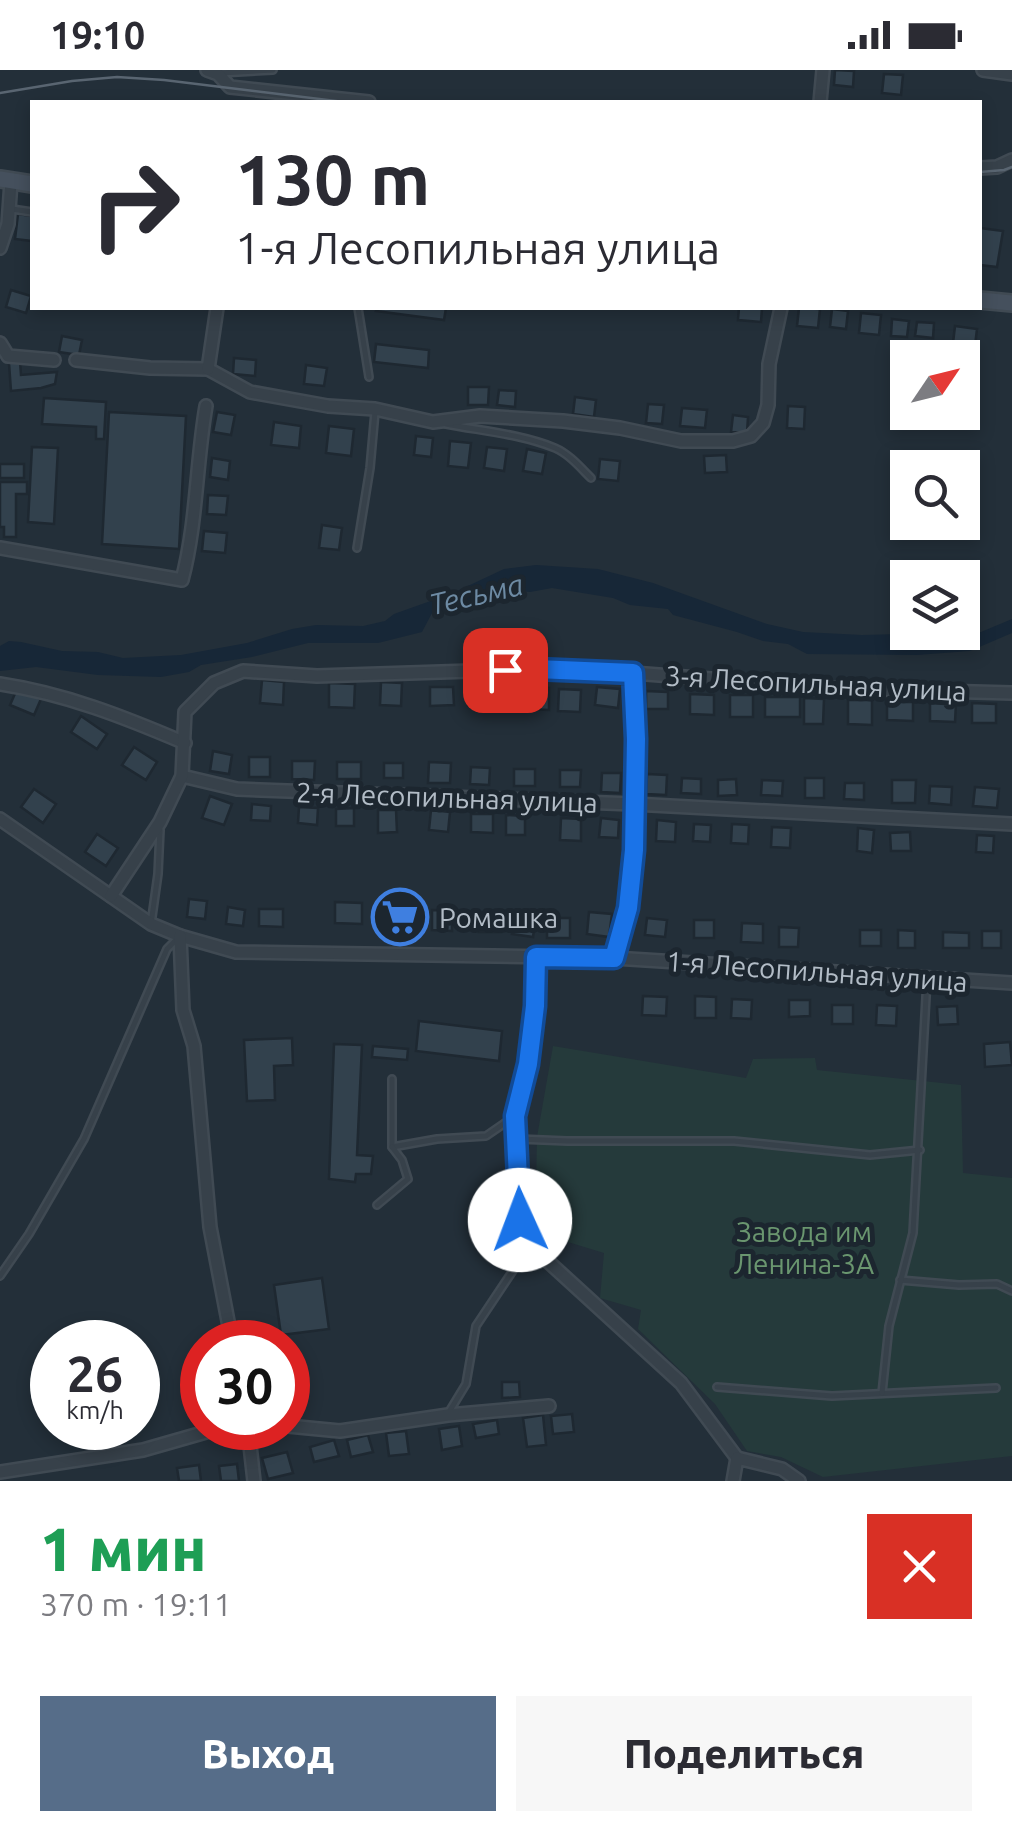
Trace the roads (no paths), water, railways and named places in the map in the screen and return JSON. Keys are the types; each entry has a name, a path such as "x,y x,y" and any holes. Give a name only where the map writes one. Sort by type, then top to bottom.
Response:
{"main road":[{"path":"5,180 30,184"},
{"path":"982,300 1012,303"}],"street":[{"path":"820,100 824,70"},
{"path":"983,70 1012,74"},
{"path":"213,72 230,87 350,100"},
{"path":"229,100 230,87"},
{"path":"982,168 1012,160"},
{"path":"0,248 6,212 5,180"},
{"path":"208,369 218,310"},
{"path":"76,360 208,369 250,392 328,406 375,409 434,422 480,416 564,420 681,442 733,440 752,436 763,422 768,404 768,364 781,310"},
{"path":"0,342 8,356 54,360"},
{"path":"0,548 182,580 191,544 198,448 206,406"},
{"name":"3-я Лесопильная улица","path":"185,743 185,712 214,684 243,671 317,676 536,669 828,688 1012,693"},
{"path":"614,958 628,908 634,850 633,673"},
{"path":"0,684 68,698 185,743 182,776 160,822 111,896"},
{"name":"2-я Лесопильная улица","path":"182,776 237,789 1012,824"},
{"name":"1-я Лесопильная улица","path":"0,819 151,924 236,952 614,958 1012,983"},
{"path":"180,936 183,1010 194,1046 210,1227 228,1320"},
{"path":"536,957 528,1064 515,1116 520,1220 530,1245 680,1382 737,1458 782,1470 799,1481"},
{"path":"310,1428 340,1430 549,1406"},
{"path":"0,1472 143,1450 180,1439"},
{"path":"250,1450 254,1481"},
{"path":"733,1481 737,1458"}],"lane":[{"path":"213,72 273,70"},
{"path":"358,310 369,377"},
{"path":"357,548 375,409"},
{"path":"434,422 557,448 592,478"},
{"path":"151,924 160,822"},
{"path":"0,1276 84,1139 167,949 180,936"},
{"path":"882,1393 889,1326 914,1233 927,979"},
{"path":"377,1205 408,1179 402,1160 392,1147 392,1079"},
{"path":"392,1147 486,1136 515,1116"},
{"path":"516,1138 734,1141 870,1155 920,1150"},
{"path":"448,1415 466,1384 476,1326 530,1245"},
{"path":"900,1280 997,1284 1012,1290"},
{"path":"717,1387 832,1396 996,1388"}],"water":[{"name":"Тесьма","path":"536,565 598,569 803,632 890,634 890,650 972,650 917,655 807,654 788,644 763,641 673,615 668,609 552,588 510,590 450,607 432,613 422,632 378,643 308,643 161,677 98,675 36,667 0,671 0,646 9,641 123,658 181,655 316,625 363,626 385,621 504,569"},
{"path":"1012,619 1012,633 980,647 980,632"}],"tram line":[{"path":"0,93 117,77 328,100"},
{"path":"982,172 1012,167"}],"place":[{"name":"Ромашка","path":"400,917"}],"park label":[{"name":"Завода им Ленина-3А","path":"804,1247"}]}
